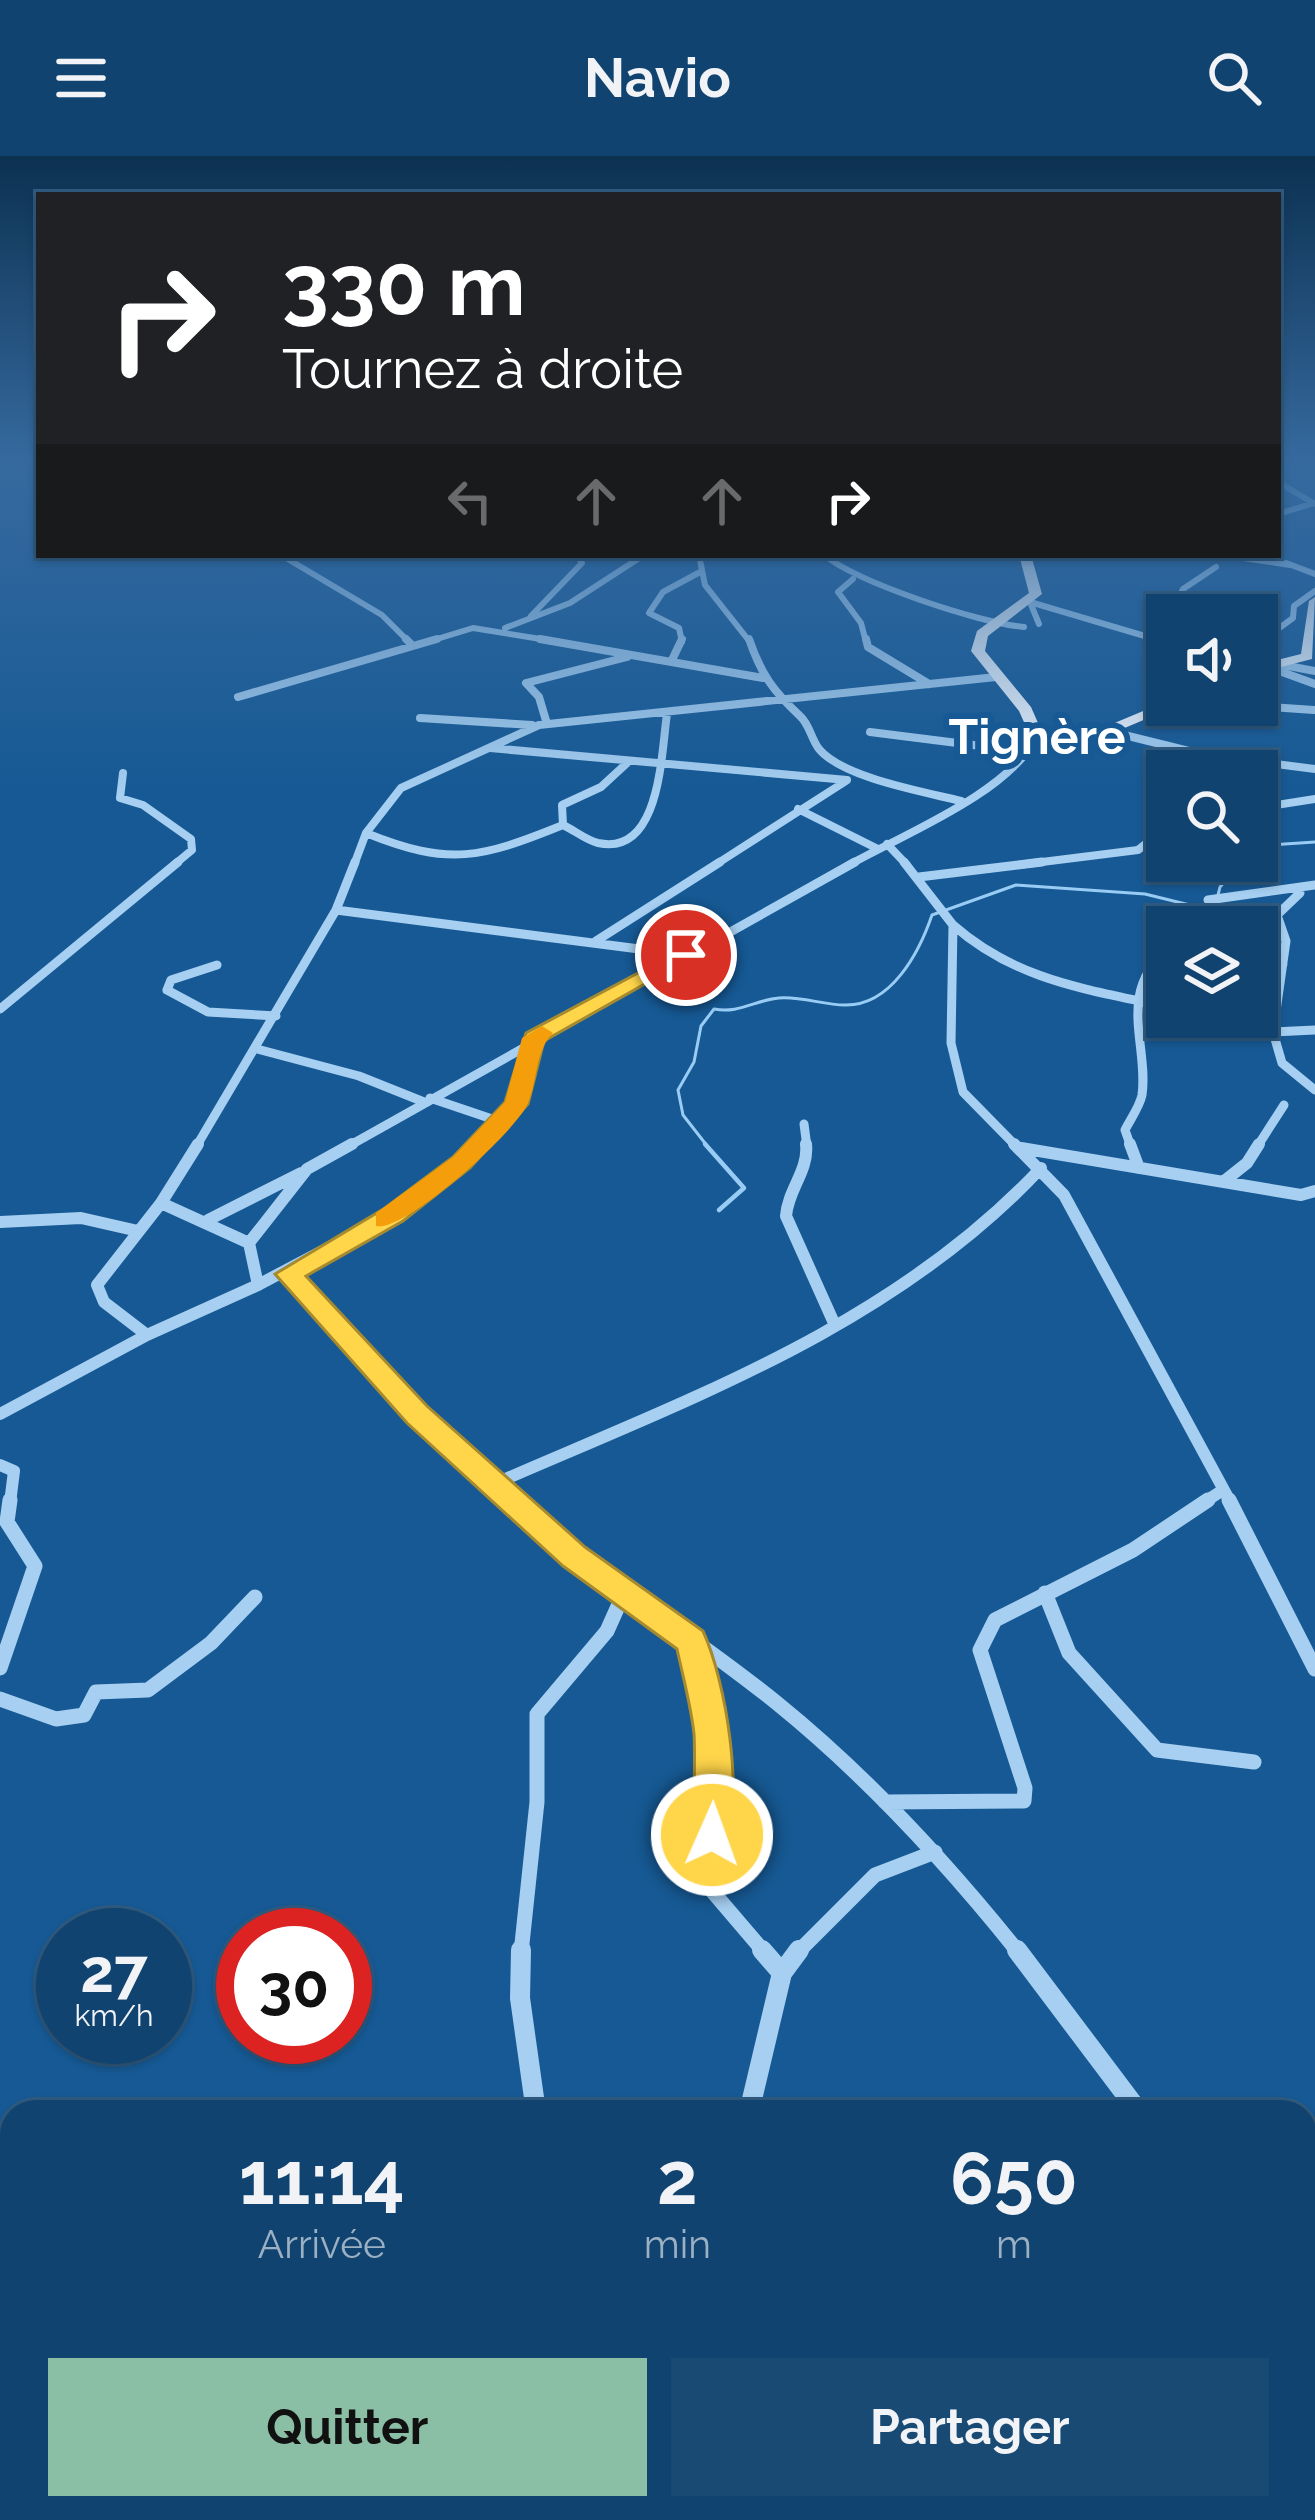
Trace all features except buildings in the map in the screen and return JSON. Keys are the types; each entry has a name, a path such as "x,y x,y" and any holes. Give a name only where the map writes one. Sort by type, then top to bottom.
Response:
{"main road":[{"path":"1031,573 1036,594 991,627 978,651 1025,710 1033,745 1108,730 1146,714"},
{"path":"1278,662 1307,656 1312,648 1315,601"}],"street":[{"path":"308,573 361,597 395,622 410,644"},
{"path":"520,623 577,573"},
{"path":"498,630 570,603 616,573"},
{"path":"672,660 683,644 680,628 649,613 674,584 699,573"},
{"path":"702,573 705,585 746,631 763,678 779,701 803,719 829,759 859,773 962,802"},
{"path":"846,573 940,602 991,627 1024,627"},
{"path":"1178,594 1205,573"},
{"path":"853,579 838,592 861,623 868,647 929,684"},
{"path":"1278,629 1293,618 1294,606 1315,591"},
{"path":"1030,602 1039,624"},
{"path":"1030,602 1146,637"},
{"path":"238,697 473,628 763,678"},
{"path":"543,725 538,698 526,683 635,655"},
{"path":"1278,667 1315,671"},
{"path":"1278,670 1315,684"},
{"path":"420,718 543,725 996,677"},
{"path":"1278,708 1314,710"},
{"path":"563,824 598,843 633,834 646,822 656,799 668,714"},
{"path":"147,1334 104,1303 97,1285 161,1203 257,1049 336,910 366,833 401,788 543,725"},
{"path":"1108,730 1204,755 1315,769"},
{"path":"870,732 906,733 980,751 1033,745"},
{"path":"208,1220 308,1169 533,1038 962,802 1024,761 1033,745"},
{"path":"488,747 847,780"},
{"path":"563,824 562,805 602,787 627,763"},
{"path":"0,1009 192,850 191,839 166,820 120,798 123,773"},
{"path":"595,942 859,773"},
{"path":"1278,805 1315,799"},
{"path":"798,809 883,846 919,877 953,925 1012,972 1146,1002"},
{"path":"366,833 420,855 447,855 501,850 563,824"},
{"path":"919,877 1138,850 1146,844"},
{"path":"1208,900 1315,885"},
{"path":"1278,998 1286,941 1277,915 1300,893"},
{"path":"336,910 686,955"},
{"path":"953,925 951,1043 963,1092 1064,1195 1315,1669"},
{"path":"1278,963 1283,964"},
{"path":"217,965 171,980 167,990 208,1012 276,1016"},
{"path":"1139,1168 1125,1130 1142,1096 1135,1034 1146,980"},
{"path":"1278,1032 1315,1030"},
{"path":"0,1414 147,1334 288,1274 394,1214 461,1162 516,1104 529,1071 533,1038"},
{"path":"1275,1038 1282,1063 1315,1090"},
{"path":"257,1049 501,1122"},
{"path":"1222,1182 1247,1163 1284,1105"},
{"path":"804,1124 808,1160 787,1201 786,1216 835,1323"},
{"path":"1020,1148 1301,1195 1315,1191"},
{"path":"494,1484 724,1381 926,1271 978,1233 1041,1168"},
{"path":"249,1243 308,1169"},
{"path":"161,1203 208,1220 249,1243 258,1285"},
{"path":"0,1222 81,1218 137,1231"},
{"path":"288,1274 417,1414 574,1557 779,1705 935,1852 1059,2002 1130,2100"},
{"path":"0,1465 14,1471 7,1522 35,1566 0,1668"},
{"path":"884,1802 1024,1802 1024,1788 980,1650 995,1620 1133,1550 1223,1490"},
{"path":"535,2100 520,1976 521,1913 537,1802 537,1714 607,1631 624,1593"},
{"path":"1045,1593 1069,1653 1157,1750 1254,1762"},
{"path":"0,1699 56,1719 84,1714 96,1692 148,1690 212,1642 255,1598"},
{"path":"691,1641 710,1728 716,1812 707,1885 782,1973"},
{"path":"751,2100 782,1973 807,1940 875,1874 935,1852"}],"waterway":[{"path":"1278,845 1315,842"},
{"path":"708,1147 683,1115 678,1090 694,1062 701,1026 714,1009 731,1010 779,998 845,1005 876,997 901,975 932,915 1016,885 1145,894 1202,908 1216,903 1224,882"},
{"path":"705,1144 744,1188 719,1210"}],"slow traffic":[{"path":"385,1219 428,1190 501,1122 516,1104 529,1071 533,1038 542,1033"}],"district":[{"name":"Tignère","path":"1037,737"}],"route":[{"path":"686,955 533,1038 529,1071 516,1104 461,1162 394,1214 288,1274 417,1414 574,1557 691,1641 710,1728 716,1812 712,1835"}]}
